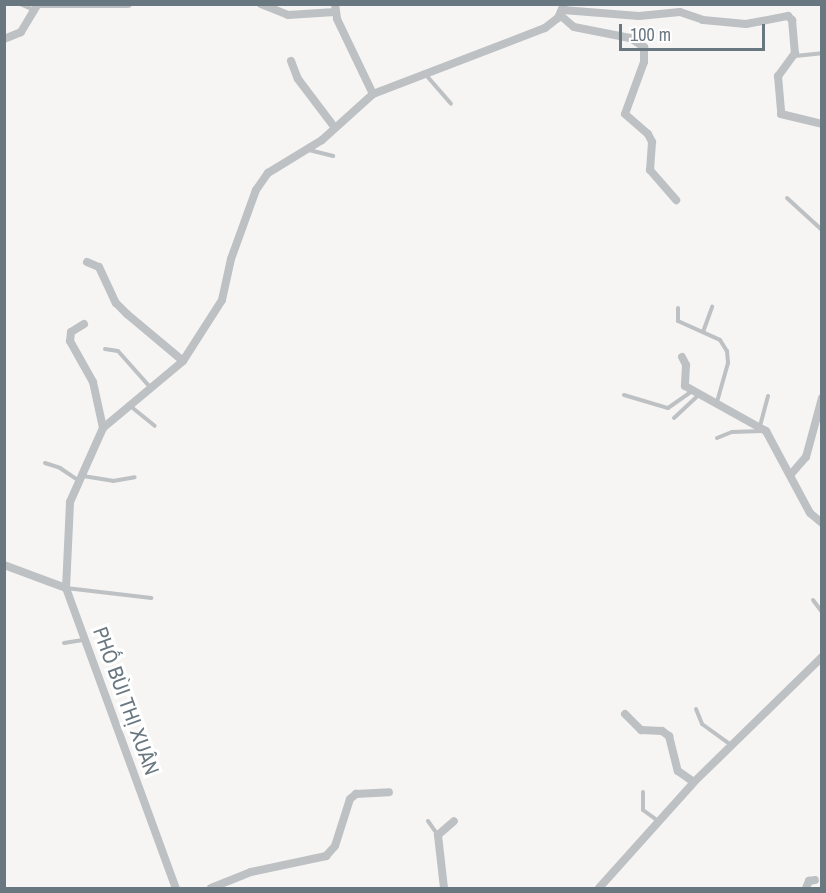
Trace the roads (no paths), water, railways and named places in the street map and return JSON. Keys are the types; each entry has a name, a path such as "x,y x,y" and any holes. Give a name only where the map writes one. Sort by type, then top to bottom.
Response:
{"street":[{"path":"4,39 18,36 36,7 128,4"},
{"path":"261,4 288,15 335,8 373,94"},
{"path":"562,10 639,16 680,12 703,20 746,24 785,15 792,20 794,56 778,76 781,114 822,124"},
{"path":"4,565 66,588 69,513 103,428 129,405 153,390 183,361 222,300 231,260 261,182 278,165 308,149 373,94 423,72 545,28 562,10"},
{"path":"562,10 573,27 630,38 644,46 644,62 625,114 648,134 652,142 650,170 676,200"},
{"path":"291,61 298,79 335,128"},
{"path":"87,262 99,267 116,303 183,361"},
{"path":"84,324 71,332 70,340 93,382 103,428"},
{"path":"682,357 686,365 685,384 763,429 792,473 810,513 822,523"},
{"path":"792,473 806,457 822,398"},
{"name":"PHỐ BÙI THỊ XUÂN","path":"66,588 83,640 176,888"},
{"path":"599,888 694,782 822,657"},
{"path":"625,714 641,730 662,731 669,736 678,771 694,782"},
{"path":"211,888 251,872 326,856 335,846 350,799 356,794 389,792"},
{"path":"444,888 438,835 454,821"},
{"path":"806,888 809,881 815,880"}],"lane":[{"path":"20,4 36,7"},
{"path":"794,56 822,53"},
{"path":"423,72 451,104"},
{"path":"308,149 333,156"},
{"path":"787,198 822,230"},
{"path":"703,332 712,307"},
{"path":"678,308 678,321 720,340 727,351 728,363 717,403"},
{"path":"105,349 118,351 153,390"},
{"path":"624,395 668,408 696,392"},
{"path":"674,418 696,392"},
{"path":"717,438 732,432 763,429 768,396"},
{"path":"129,405 155,426"},
{"path":"45,463 81,479 112,481 135,477"},
{"path":"66,588 151,598"},
{"path":"813,600 822,612"},
{"path":"64,643 83,640"},
{"path":"696,709 702,724 731,745"},
{"path":"643,792 643,810 659,821"},
{"path":"428,821 438,835"}]}
